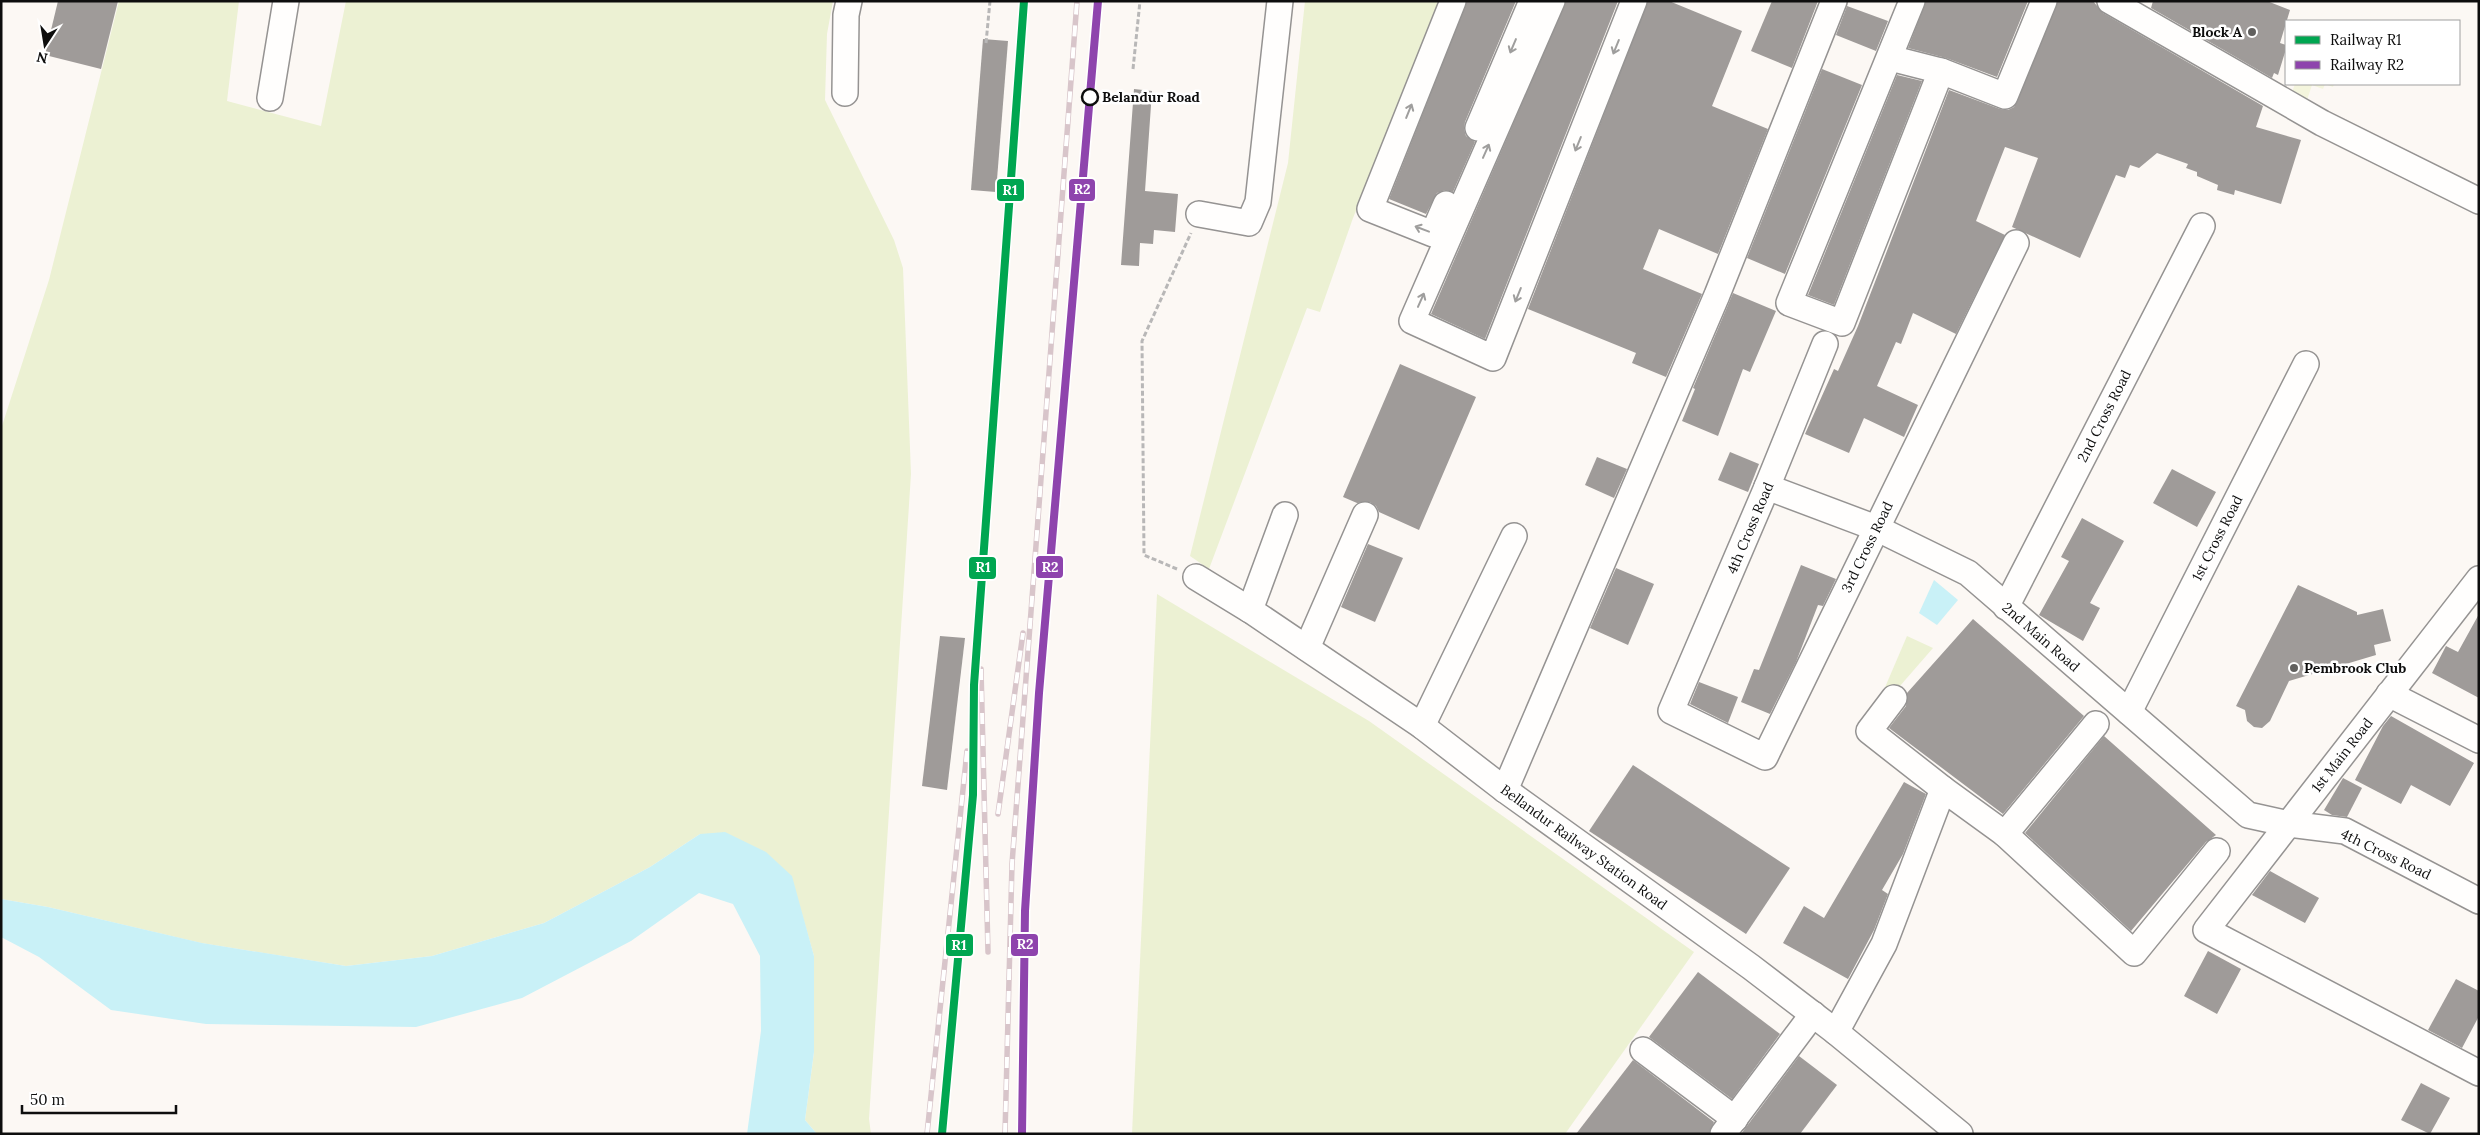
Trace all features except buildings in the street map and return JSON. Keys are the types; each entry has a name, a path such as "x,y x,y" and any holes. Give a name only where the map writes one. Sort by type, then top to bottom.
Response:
{"street":[{"path":"270,98 286,1"},
{"path":"845,93 846,15 849,1"},
{"path":"1199,214 1249,224 1258,202 1280,1"},
{"path":"1453,1 1370,209 1433,234 1532,1"},
{"path":"1552,1 1412,321 1493,358 1634,1"},
{"path":"1505,790 1717,295 1834,1"},
{"path":"1912,1 1789,303 1842,323 1941,71"},
{"path":"1890,58 1941,71 2005,96 2044,1"},
{"path":"2110,1 2322,123 2479,202"},
{"name":"2nd Cross Road","path":"2006,607 2202,226"},
{"name":"3rd Cross Road","path":"1671,711 1765,757 2016,243"},
{"name":"4th Cross Road","path":"1671,711 1767,487 1825,344"},
{"name":"1st Cross Road","path":"2129,712 2306,364"},
{"name":"2nd Main Road","path":"1767,487 1876,528 1968,573 2248,815 2289,824"},
{"path":"1250,610 1286,515"},
{"path":"1307,648 1364,515"},
{"path":"1422,726 1514,536"},
{"name":"Bellandur Railway Station Road","path":"1196,577 1250,610 1422,726 1505,790 1813,1014 1949,1130"},
{"name":"1st Main Road","path":"2479,579 2206,930 2479,1073"},
{"path":"2389,694 2479,740"},
{"path":"1894,698 1869,731 1943,789 2005,834 2134,953 2217,851"},
{"path":"2005,834 2096,724"},
{"path":"1836,1032 1884,944 1943,789"},
{"name":"4th Cross Road","path":"2289,824 2345,830 2479,901"},
{"path":"1643,1050 1729,1126 1813,1014"}],"path":[{"path":"986,43 990,1"},
{"path":"1133,69 1140,1"},
{"path":"1196,577 1144,555 1142,341 1199,214"}],"green space":[{"path":"119,1 239,1 227,101 321,126 346,1 833,1 827,34 825,100 894,240 903,268 911,474 869,1119 871,1134 817,1134 805,1120 814,1052 814,956 791,876 700,834 650,867 544,923 432,956 346,966 201,943 48,907 1,899 1,429 49,280"},
{"path":"1305,1 1440,1 1353,218 1320,312 1307,308 1209,569 1190,556 1288,163"},
{"path":"2295,85 2312,85 2307,100 2291,95"},
{"path":"2312,85 2325,85 2323,89"},
{"path":"1157,594 1369,721 1694,952 1565,1134 1132,1134"},
{"path":"1907,636 1933,648 1886,702 1880,699"}],"water":[{"path":"1934,580 1958,600 1937,625 1919,613"},
{"path":"725,832 766,852 792,876 814,956 814,1052 805,1120 817,1134 747,1134 761,1031 760,956 733,904 699,893 631,941 522,998 416,1027 206,1024 111,1010 39,957 1,937 1,899 48,907 202,943 346,966 432,956 544,923 650,867 700,834"}],"railway":[{"path":"942,1134 973,795 974,685 1024,1"},
{"path":"1005,1134 1012,864 1077,1"},
{"path":"1022,1134 1025,911 1039,693 1098,1"},
{"path":"998,814 1023,633"},
{"path":"981,669 988,952"},
{"path":"927,1134 967,751"}],"rail line":[{"name":"R1","path":"942,1134 973,795 974,685 1024,1"},
{"name":"R2","path":"1022,1134 1025,911 1039,693 1098,1"}],"place":[{"name":"Block A","path":"2252,32"},
{"name":"Belandur Road","path":"1090,97"},
{"name":"Pembrook Club","path":"2294,668"}]}
